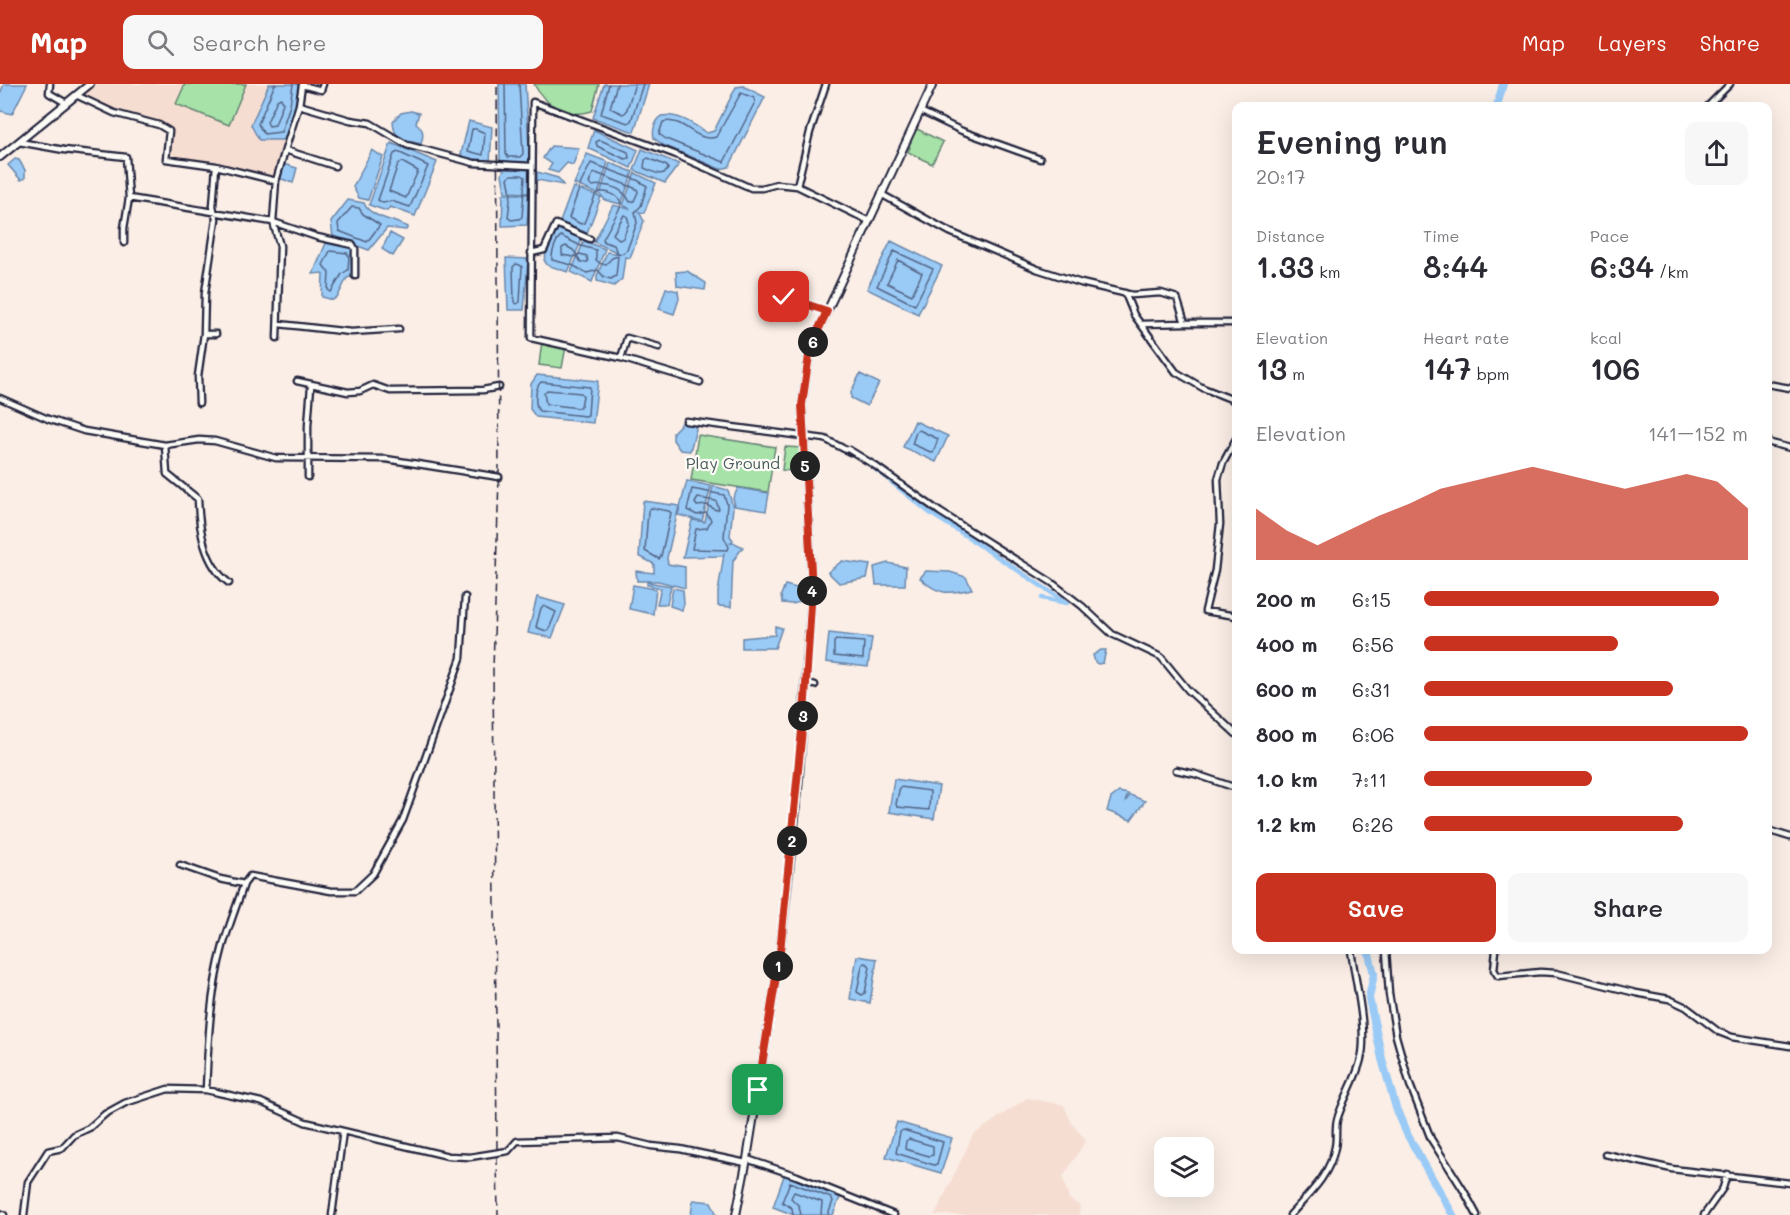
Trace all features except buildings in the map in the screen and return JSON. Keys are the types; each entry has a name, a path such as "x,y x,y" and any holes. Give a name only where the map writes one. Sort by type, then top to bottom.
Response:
{"main road":[{"path":"0,157 90,84"},
{"path":"736,1215 747,1161 780,952 797,828 812,589 802,405 810,348 933,84"}],"street":[{"path":"50,84 50,95 66,103"},
{"path":"277,338 280,246 273,222 276,181 299,105 302,85 321,90 323,84"},
{"path":"796,186 810,132 826,84"},
{"path":"1712,102 1731,84"},
{"path":"75,95 114,113 159,125 168,131 166,159 216,166 276,181"},
{"path":"700,382 621,358 531,338 533,102 674,154 751,188 777,184 796,186 869,221"},
{"path":"299,105 350,120 370,123 408,145 474,163 531,166"},
{"path":"920,111 962,131 1040,159"},
{"path":"19,142 126,157 129,198 124,243"},
{"path":"285,150 335,166"},
{"path":"199,403 198,376 204,334 205,293 216,219 213,206 216,166"},
{"path":"881,194 950,232 1037,269 1081,283 1132,295 1161,293 1177,298 1185,323"},
{"path":"129,198 273,222 317,237 353,245 355,276"},
{"path":"531,253 544,250 556,224 590,239"},
{"path":"1125,293 1134,315 1176,372 1203,388 1232,399"},
{"path":"784,297 827,311"},
{"path":"1142,324 1232,323"},
{"path":"279,324 351,332 399,329"},
{"path":"204,334 216,334"},
{"path":"621,358 627,338 659,346"},
{"path":"297,381 348,392 360,391 373,385 390,391 483,390 499,387"},
{"path":"1772,385 1790,388"},
{"path":"308,477 307,458 312,386"},
{"path":"0,398 84,432 165,445 199,440 215,441 276,458 386,459 499,477"},
{"path":"686,421 825,439 861,457"},
{"path":"804,436 827,436 874,465 940,512 1051,582 1082,606 1112,634 1161,657 1188,690 1232,730"},
{"path":"1772,443 1790,448"},
{"path":"165,445 167,474 198,499 202,534 210,562 220,576 229,583"},
{"path":"1232,447 1218,479 1220,524 1215,570 1205,611 1232,615"},
{"path":"206,1090 209,1028 215,985 223,947 244,884 250,876 331,891 355,891 373,874 403,820 461,658 465,597"},
{"path":"806,683 815,685"},
{"path":"1176,770 1232,787"},
{"path":"1772,832 1790,837"},
{"path":"180,865 220,879 244,884"},
{"path":"1290,1215 1326,1173 1335,1146 1336,1121 1361,1060 1362,1028 1352,954"},
{"path":"1386,954 1389,994 1396,1036 1410,1085 1431,1139 1477,1215"},
{"path":"1496,954 1494,970 1498,976 1540,972 1556,973 1669,999 1686,1007 1719,1032 1790,1046"},
{"path":"24,1215 28,1182 48,1151 62,1148 74,1135 89,1128 105,1114 125,1103 168,1089 206,1090 261,1102 305,1122 448,1156 470,1157 508,1151 517,1141 618,1138 651,1146 747,1161 796,1176 894,1215"},
{"path":"332,1215 343,1131"},
{"path":"1605,1154 1672,1169 1790,1183"},
{"path":"1704,1215 1723,1188 1727,1174"},
{"path":"0,1213 4,1215"}],"shaded area":[{"path":"95,84 301,84 275,180 217,165 166,159 169,132 80,95"},
{"path":"1027,1098 1064,1105 1072,1124 1086,1140 1063,1177 1069,1199 1080,1206 1079,1215 935,1215 973,1135"}],"green space":[{"path":"185,84 246,84 229,125 176,104"},
{"path":"534,84 599,84 592,111 574,113 558,109 544,99"},
{"path":"915,128 943,142 932,164 908,152 910,147 906,145"},
{"path":"542,341 566,346 562,368 539,365"},
{"name":"Play Ground","path":"698,435 775,447 768,492 691,480"},
{"path":"785,447 803,448 802,472 782,470"}],"water":[{"path":"4,84 27,84 12,114 0,111 0,94"},
{"path":"269,84 299,84 296,106 285,140 259,140 251,125"},
{"path":"499,84 525,84 530,163 500,163"},
{"path":"604,84 649,84 634,132 593,118"},
{"path":"743,86 765,97 729,167 720,169 663,145 654,138 654,126 661,116 667,115 691,123 707,133 714,131 736,87"},
{"path":"411,111 419,113 416,123 423,132 421,144 401,138 395,132 393,121 401,113"},
{"path":"469,121 492,127 490,163 464,158 461,154"},
{"path":"594,130 638,150 631,168 588,148"},
{"path":"391,143 437,162 415,216 390,207 387,211 369,205"},
{"path":"551,146 579,148 573,165 567,163 558,173 548,170 552,164 543,158"},
{"path":"642,149 679,164 665,183 634,170"},
{"path":"372,150 383,157 368,200 359,198 353,187"},
{"path":"587,154 608,162 598,194 574,184"},
{"path":"15,159 19,160 25,170 25,178 21,180 8,165"},
{"path":"610,163 633,172 621,204 605,200 600,194"},
{"path":"283,164 297,168 293,183 279,178"},
{"path":"504,169 531,169 530,193 505,192 502,174"},
{"path":"537,172 558,178 563,185 537,180"},
{"path":"635,173 656,183 644,213 639,212 644,221 630,258 625,257 622,279 614,286 597,281 597,276 607,252 621,254 594,242 613,205 630,209 623,205"},
{"path":"573,187 601,197 587,233 560,222"},
{"path":"503,194 529,194 527,225 502,226"},
{"path":"348,200 364,203 376,215 408,227 406,230 387,228 369,250 333,237 331,222"},
{"path":"558,228 582,239 568,272 547,265 544,260 554,232"},
{"path":"390,233 403,240 393,256 382,249"},
{"path":"584,241 605,249 592,282 571,272"},
{"path":"891,241 942,266 918,314 867,289"},
{"path":"326,243 355,248 354,276 347,278 338,296 333,300 322,297 323,273 313,274"},
{"path":"506,258 528,259 524,310 508,310"},
{"path":"687,271 706,283 705,290 677,286 676,272"},
{"path":"666,288 678,291 679,299 674,314 659,309"},
{"path":"860,374 879,383 867,406 851,398 851,392"},
{"path":"537,375 598,381 593,423 536,417 530,409 531,384"},
{"path":"915,421 948,436 936,462 903,447"},
{"path":"682,423 694,424 696,429 690,451 680,450 673,440 673,432"},
{"path":"687,481 711,486 702,521 678,515"},
{"path":"713,486 728,490 733,507 730,536 733,540 730,544 733,542 743,547 733,561 731,607 718,606 724,554 722,556 683,557 692,520 705,522"},
{"path":"738,488 769,493 766,511 735,506 733,498"},
{"path":"643,501 679,506 667,558 668,564 685,567 685,588 658,581 637,581 636,571 654,573 654,564 639,556"},
{"path":"842,561 870,565 867,578 839,583 828,572"},
{"path":"888,563 906,567 905,585 876,585 874,567"},
{"path":"926,571 950,572 966,577 972,589 956,592 938,591 920,578"},
{"path":"647,582 671,586 667,604 657,604 661,588 647,585"},
{"path":"633,585 656,589 653,614 629,609"},
{"path":"785,585 801,589 800,601 794,604 782,603 781,595"},
{"path":"673,588 683,590 682,610 670,606"},
{"path":"537,597 565,605 552,638 528,633"},
{"path":"775,626 782,628 775,648 742,648 742,638 775,635"},
{"path":"829,633 872,638 868,667 826,662"},
{"path":"1106,650 1103,663 1098,664 1093,655"},
{"path":"894,779 939,786 934,819 889,812"},
{"path":"1119,792 1128,794 1125,802 1130,795 1145,801 1131,820 1107,811 1111,798"},
{"path":"857,956 877,959 870,1003 850,999"},
{"path":"897,1122 952,1138 941,1173 886,1157"},
{"path":"785,1173 841,1195 833,1215 794,1215 773,1207"},
{"path":"693,1200 711,1202 717,1215 691,1215"}],"waterway":[{"path":"1498,102 1503,84"},
{"path":"874,468 930,513 973,540"},
{"path":"972,540 1067,603 1042,598"},
{"path":"1369,954 1374,974 1369,998 1382,1059 1396,1108 1407,1134 1453,1215"}],"railway":[{"path":"497,84 499,477 493,669 497,1149"},
{"path":"497,1156 498,1215"}],"route":[{"path":"758,1090 780,952 798,791 805,700 812,589 802,405 810,348 827,311 784,297"}]}
